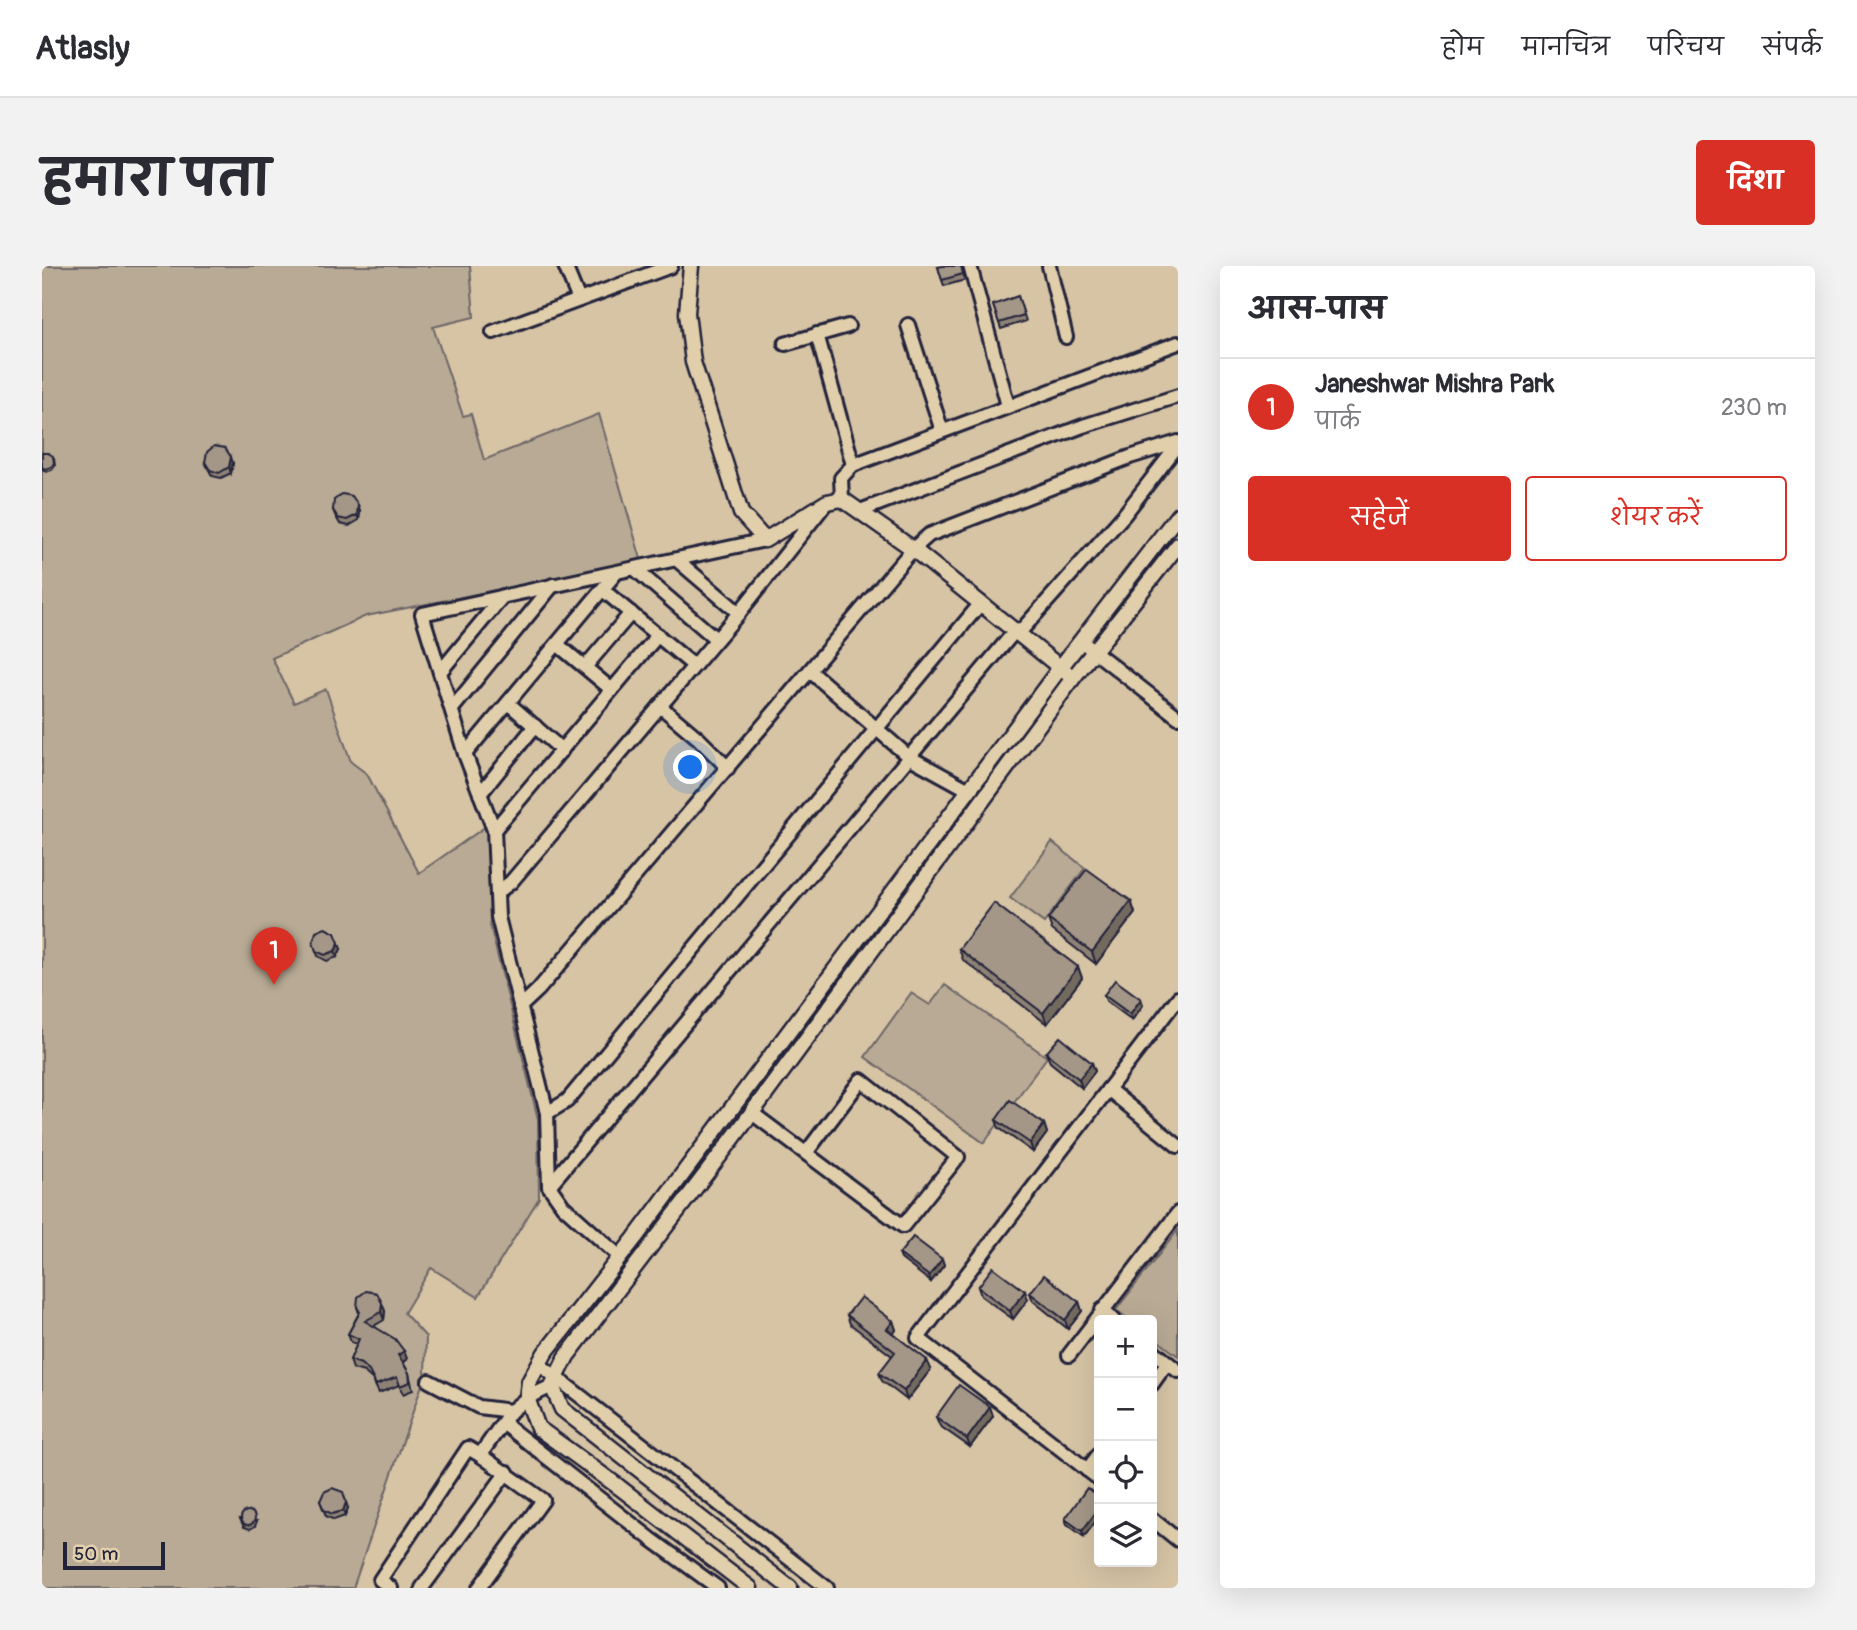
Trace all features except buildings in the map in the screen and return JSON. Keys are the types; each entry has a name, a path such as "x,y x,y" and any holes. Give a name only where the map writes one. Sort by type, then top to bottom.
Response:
{"street":[{"path":"565,266 579,300"},
{"path":"493,332 671,266"},
{"path":"691,266 687,313 693,362 741,513 765,540"},
{"path":"970,266 1008,406"},
{"path":"1049,266 1066,337"},
{"path":"908,325 942,431"},
{"path":"785,344 848,327"},
{"path":"817,334 853,465"},
{"path":"498,892 511,882 834,500 841,478 853,465 1178,343"},
{"path":"860,511 1083,426 1178,396"},
{"path":"520,1007 538,990 729,768 913,549 929,535 1130,457 1178,444"},
{"path":"549,1186 909,757 1017,632 1124,516 1178,444"},
{"path":"620,1257 563,1206 549,1186 547,1113 498,917 494,830 465,754 422,614 765,540 834,500"},
{"path":"834,500 860,511 913,549 1073,678"},
{"path":"750,1588 538,1428 527,1398 529,1382 545,1353 1178,515"},
{"path":"480,1455 511,1411 554,1382 567,1356 752,1113 1073,678 1178,545"},
{"path":"677,560 739,613"},
{"path":"635,569 716,639"},
{"path":"465,754 617,573"},
{"path":"452,709 554,586"},
{"path":"603,590 694,666"},
{"path":"440,672 503,596"},
{"path":"547,1113 567,1101 981,603"},
{"path":"585,667 631,613"},
{"path":"494,830 658,635"},
{"path":"1081,640 1178,718"},
{"path":"557,644 611,689"},
{"path":"810,671 909,757 969,790"},
{"path":"508,703 562,750"},
{"path":"660,706 729,768"},
{"path":"480,794 535,726"},
{"path":"1094,1475 918,1338 1178,998"},
{"path":"752,1113 903,1226 958,1157 861,1080 806,1153"},
{"path":"1108,1089 1178,1146"},
{"path":"1069,1354 1178,1213"},
{"path":"1101,1310 1108,1315"},
{"path":"1157,1354 1173,1367 1157,1380"},
{"path":"539,1364 554,1382 827,1588"},
{"path":"429,1381 479,1407 511,1411"},
{"path":"554,1382 562,1409 787,1587"},
{"path":"503,1423 718,1588"},
{"path":"391,1588 380,1580 468,1448 507,1472 543,1500 479,1588"},
{"path":"1087,1470 1094,1461"},
{"path":"422,1588 507,1472"},
{"path":"1157,1523 1178,1540"},
{"path":"759,1588 771,1573"}],"shaded area":[{"path":"42,266 470,266 474,317 433,327 463,416 471,414 484,460 599,414 641,559 366,616 272,658 294,703 326,689 351,762 367,774 419,873 488,825 490,925 538,1119 539,1198 478,1297 431,1268 404,1313 426,1337 425,1376 353,1588 42,1588"},
{"path":"1052,842 1085,868 1044,923 1010,898"},
{"path":"945,985 1047,1057 984,1143 865,1057 911,993 930,1005"},
{"path":"1178,1230 1178,1356 1157,1340 1157,1315 1123,1315 1116,1310"}],"place":[{"name":"Janeshwar Mishra Park","path":"274,985"}]}
